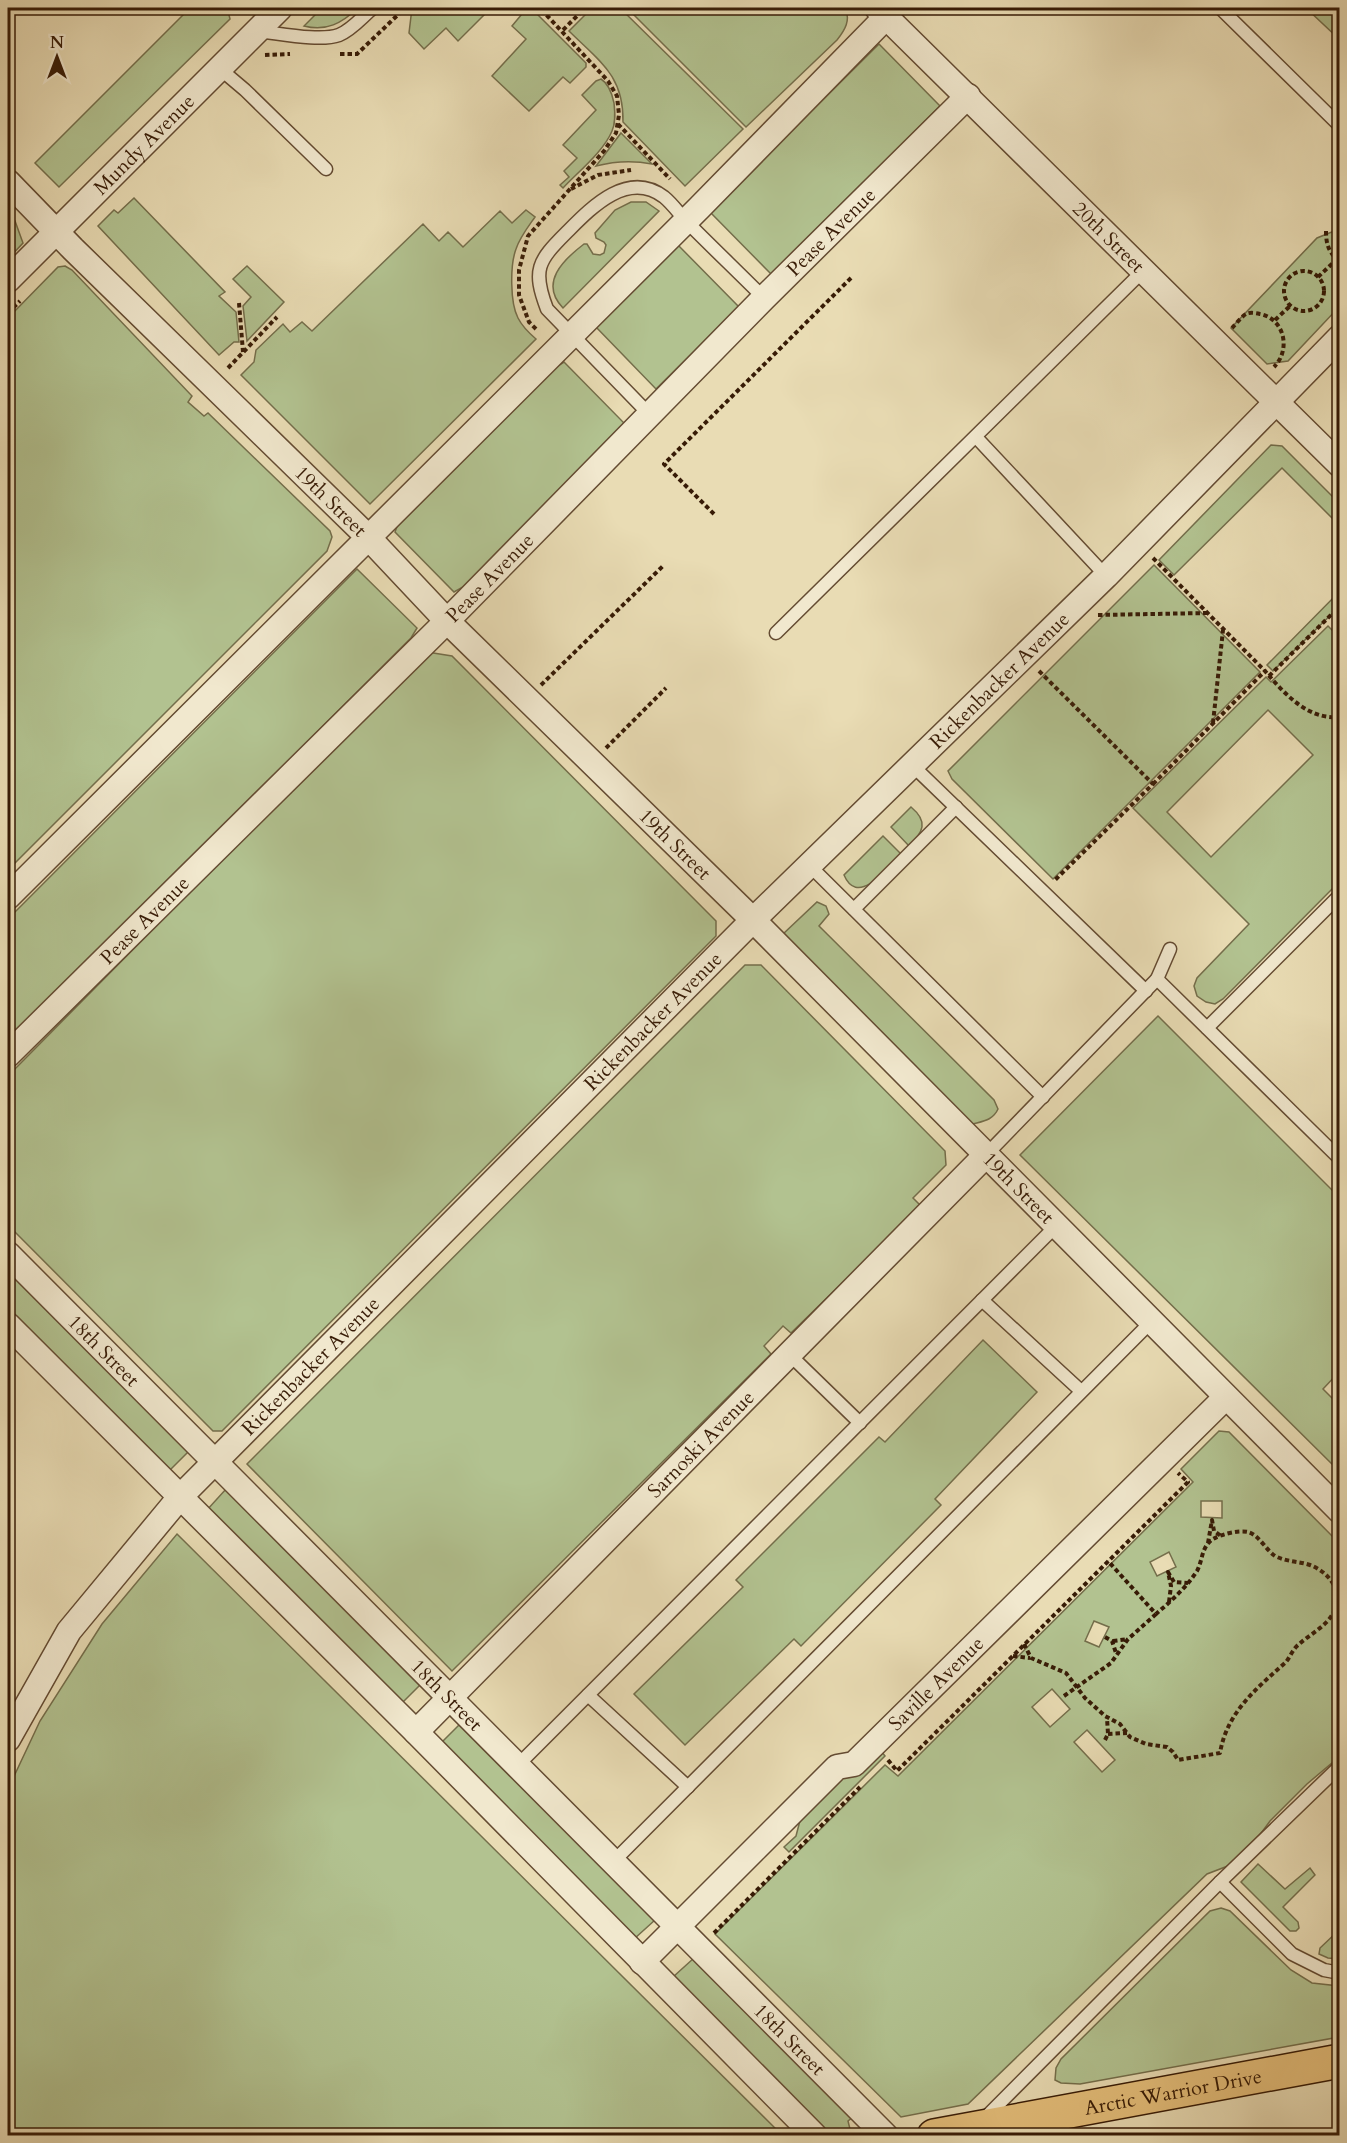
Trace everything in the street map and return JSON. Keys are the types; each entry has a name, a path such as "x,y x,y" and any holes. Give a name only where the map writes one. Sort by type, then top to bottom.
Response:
{"main road":[{"name":"Arctic Warrior Drive","path":"934,2136 1340,2061"}],"street":[{"name":"Mundy Avenue","path":"8,280 280,8"},
{"name":"20th Street","path":"881,12 1340,465"},
{"path":"8,897 685,220 881,12"},
{"name":"Pease Avenue","path":"8,1055 447,621 764,298 968,96"},
{"name":"19th Street","path":"8,182 367,536 447,621 753,920 1340,1511"},
{"name":"Rickenbacker Avenue","path":"8,1739 69,1631 180,1497 753,920 1106,576 1340,337"},
{"name":"Sarnoski Avenue","path":"416,1732 985,1156"},
{"name":"18th Street","path":"8,1254 886,2136"},
{"path":"8,1325 416,1732 815,2136"},
{"name":"Saville Avenue","path":"642,1962 837,1767 854,1764 1226,1397"}],"lane":[{"path":"256,31 315,37 339,35 373,8"},
{"path":"1220,8 1340,126"},
{"path":"219,68 245,90 326,169"},
{"path":"650,414 547,309 539,289 539,266 547,252 597,203 609,195 628,189 648,189 664,197 764,298"},
{"path":"776,633 1143,271"},
{"path":"976,437 1106,576"},
{"path":"912,765 1146,991"},
{"path":"854,909 956,807"},
{"path":"809,865 1043,1097"},
{"path":"1207,1028 1340,895"},
{"path":"985,1156 1157,980 1170,949"},
{"path":"1157,980 1340,1159"},
{"path":"518,1766 1056,1226"},
{"path":"982,1300 1081,1391"},
{"path":"613,1862 1151,1322"},
{"path":"789,1354 860,1423"},
{"path":"588,1695 688,1787"},
{"path":"975,2128 1220,1882 1340,1766"},
{"path":"1220,1882 1292,1953 1324,1970 1340,1972"}],"path":[{"path":"536,329 529,322 519,295 519,270 528,236 604,151 616,133 618,123 617,96 608,81 563,30 540,8"},
{"path":"563,30 585,8"},
{"path":"618,123 670,179"},
{"path":"1318,278 1338,261 1330,252 1326,242 1326,231"},
{"path":"1302,272 1308,272 1318,278 1324,292 1313,309 1302,311 1290,306 1285,295 1286,283 1290,278 1302,272"},
{"path":"714,514 664,464 853,276"},
{"path":"239,303 243,353"},
{"path":"1275,320 1290,306"},
{"path":"1217,344 1246,314 1263,314 1275,320 1282,331 1284,344 1279,362 1257,383"},
{"path":"228,368 277,317"},
{"path":"1138,543 1303,708 1320,716 1340,717"},
{"path":"541,685 664,565"},
{"path":"1269,676 1337,609"},
{"path":"1064,616 1207,613"},
{"path":"1213,723 1223,629"},
{"path":"1024,656 1153,784"},
{"path":"1043,891 1265,671"},
{"path":"606,749 666,688"},
{"path":"887,1760 897,1771 1188,1482 1175,1471"},
{"path":"1208,1544 1212,1520 1214,1531 1221,1536"},
{"path":"1013,1656 1030,1658 1066,1673 1077,1686 1085,1698 1107,1717 1120,1724 1137,1741 1167,1747 1178,1760 1220,1753 1225,1731 1242,1703 1288,1660 1293,1650 1330,1618 1336,1609 1337,1590 1327,1577 1311,1566 1280,1558 1269,1552 1249,1532 1221,1536 1203,1550 1198,1569 1169,1603 1128,1639 1103,1670 1077,1686 1064,1696"},
{"path":"1108,1562 1156,1614"},
{"path":"1169,1603 1171,1586 1168,1572 1174,1582 1188,1583"},
{"path":"1106,1637 1112,1641 1116,1655"},
{"path":"1112,1641 1128,1639"},
{"path":"1024,1644 1030,1658"},
{"path":"1106,1740 1107,1717"},
{"path":"1108,1734 1127,1733"},
{"path":"699,1948 862,1785"}],"green space":[{"path":"190,8 230,8 228,11 230,19 59,187 35,163"},
{"path":"322,8 358,8 346,18 327,27 304,26"},
{"path":"412,8 491,8 458,41 446,28 424,49 409,33"},
{"path":"527,8 531,8 586,63 586,67 570,83 563,77 529,111 492,76 526,39 512,26"},
{"path":"592,8 620,8 743,129 685,186 623,122 619,92 614,80 600,61 569,31"},
{"path":"627,8 845,8 847,21 845,29 837,40 746,127"},
{"path":"1306,8 1339,8 1339,39"},
{"path":"879,44 940,106 771,274 710,212"},
{"path":"601,79 608,86 613,99 615,117 613,128 597,154 563,188 560,185 569,177 564,171 577,158 563,145 596,110 582,95"},
{"path":"621,133 652,164 624,162 596,166"},
{"path":"134,198 225,292 219,296 236,312 239,342 234,342 219,355 98,226 114,210 118,213"},
{"path":"631,202 646,202 659,211 563,308 553,290 554,281 562,265 584,244 587,244 593,254 604,253 606,245 596,238 595,233 615,210"},
{"path":"526,210 535,217 516,249 512,294 518,318 536,339 370,504 241,375 254,362 256,350 283,324 290,332 302,322 312,331 423,224 439,241 448,232 463,247 500,211 512,223"},
{"path":"8,214 15,221 23,243 8,259"},
{"path":"1339,229 1339,307 1288,361 1267,364 1231,328 1317,238"},
{"path":"677,244 739,307 656,389 595,326"},
{"path":"65,266 72,270 192,396 188,402 204,416 208,413 330,531 332,537 327,551 8,870 8,318 58,267"},
{"path":"247,266 284,302 247,341 243,306 251,297 233,279"},
{"path":"564,362 624,423 620,430 463,587 454,592 395,532 398,524 553,369"},
{"path":"1271,445 1282,446 1339,503 1339,525 1282,468 1174,575 1159,560"},
{"path":"1154,565 1260,672 1053,879 952,779 948,771"},
{"path":"357,569 417,628 411,638 8,1041 8,919"},
{"path":"1339,592 1339,607 1273,671 1267,665"},
{"path":"1328,626 1340,638 1339,882 1223,999 1215,1004 1206,1002 1197,996 1194,986 1197,978 1249,924 1133,808 1266,677 1271,682","holes":["1268,710 1313,755 1211,857 1167,812"]},
{"path":"427,652 452,656 716,921 716,936 222,1431 213,1431 8,1225 8,1076"},
{"path":"911,807 920,817 922,827 909,846 891,827"},
{"path":"883,836 901,854 873,882 857,887 850,884 844,875"},
{"path":"817,902 826,906 829,914 819,926 994,1100 998,1109 994,1116 973,1124 965,1120 783,934"},
{"path":"745,965 761,965 945,1151 946,1165 913,1198 921,1206 791,1333 783,1326 764,1346 771,1354 452,1671 247,1464"},
{"path":"1158,1016 1339,1197 1339,1372 1323,1389 1339,1405 1339,1471 1020,1155"},
{"path":"8,1271 188,1452 168,1472 8,1311"},
{"path":"983,1340 1037,1392 935,1499 941,1505 801,1646 794,1639 685,1745 634,1694 743,1587 736,1580 879,1437 885,1442"},
{"path":"1219,1431 1229,1432 1339,1543 1339,1757 1307,1784 1270,1821 1251,1847 1233,1864 1207,1874 968,2104 901,2117 715,1934 885,1765 898,1776 1193,1482 1181,1469","holes":["1201,1501 1222,1501 1222,1518 1201,1517","1169,1552 1176,1567 1157,1576 1150,1562","1094,1621 1109,1627 1099,1647 1085,1641","1052,1689 1070,1709 1050,1727 1032,1707","1087,1730 1115,1760 1102,1772 1074,1742"]},
{"path":"226,1489 421,1684 401,1704 207,1510"},
{"path":"177,1534 775,2128 775,2135 8,2135 8,1789 40,1721 102,1624"},
{"path":"461,1723 655,1920 634,1939 440,1744"},
{"path":"881,1751 885,1756 789,1852 784,1847 796,1836 803,1809 837,1776"},
{"path":"1258,1864 1285,1889 1310,1868 1315,1875 1283,1907 1298,1922 1299,1928 1296,1931 1290,1931 1241,1882"},
{"path":"1221,1908 1230,1911 1291,1970 1312,1983 1339,1986 1339,2037 1080,2084 1061,2083 1055,2080 1056,2068 1061,2059 1210,1911"},
{"path":"1339,1930 1339,1959 1319,1954 1320,1948"},
{"path":"694,1958 853,2117 848,2121 850,2129 827,2132 673,1977"}]}
